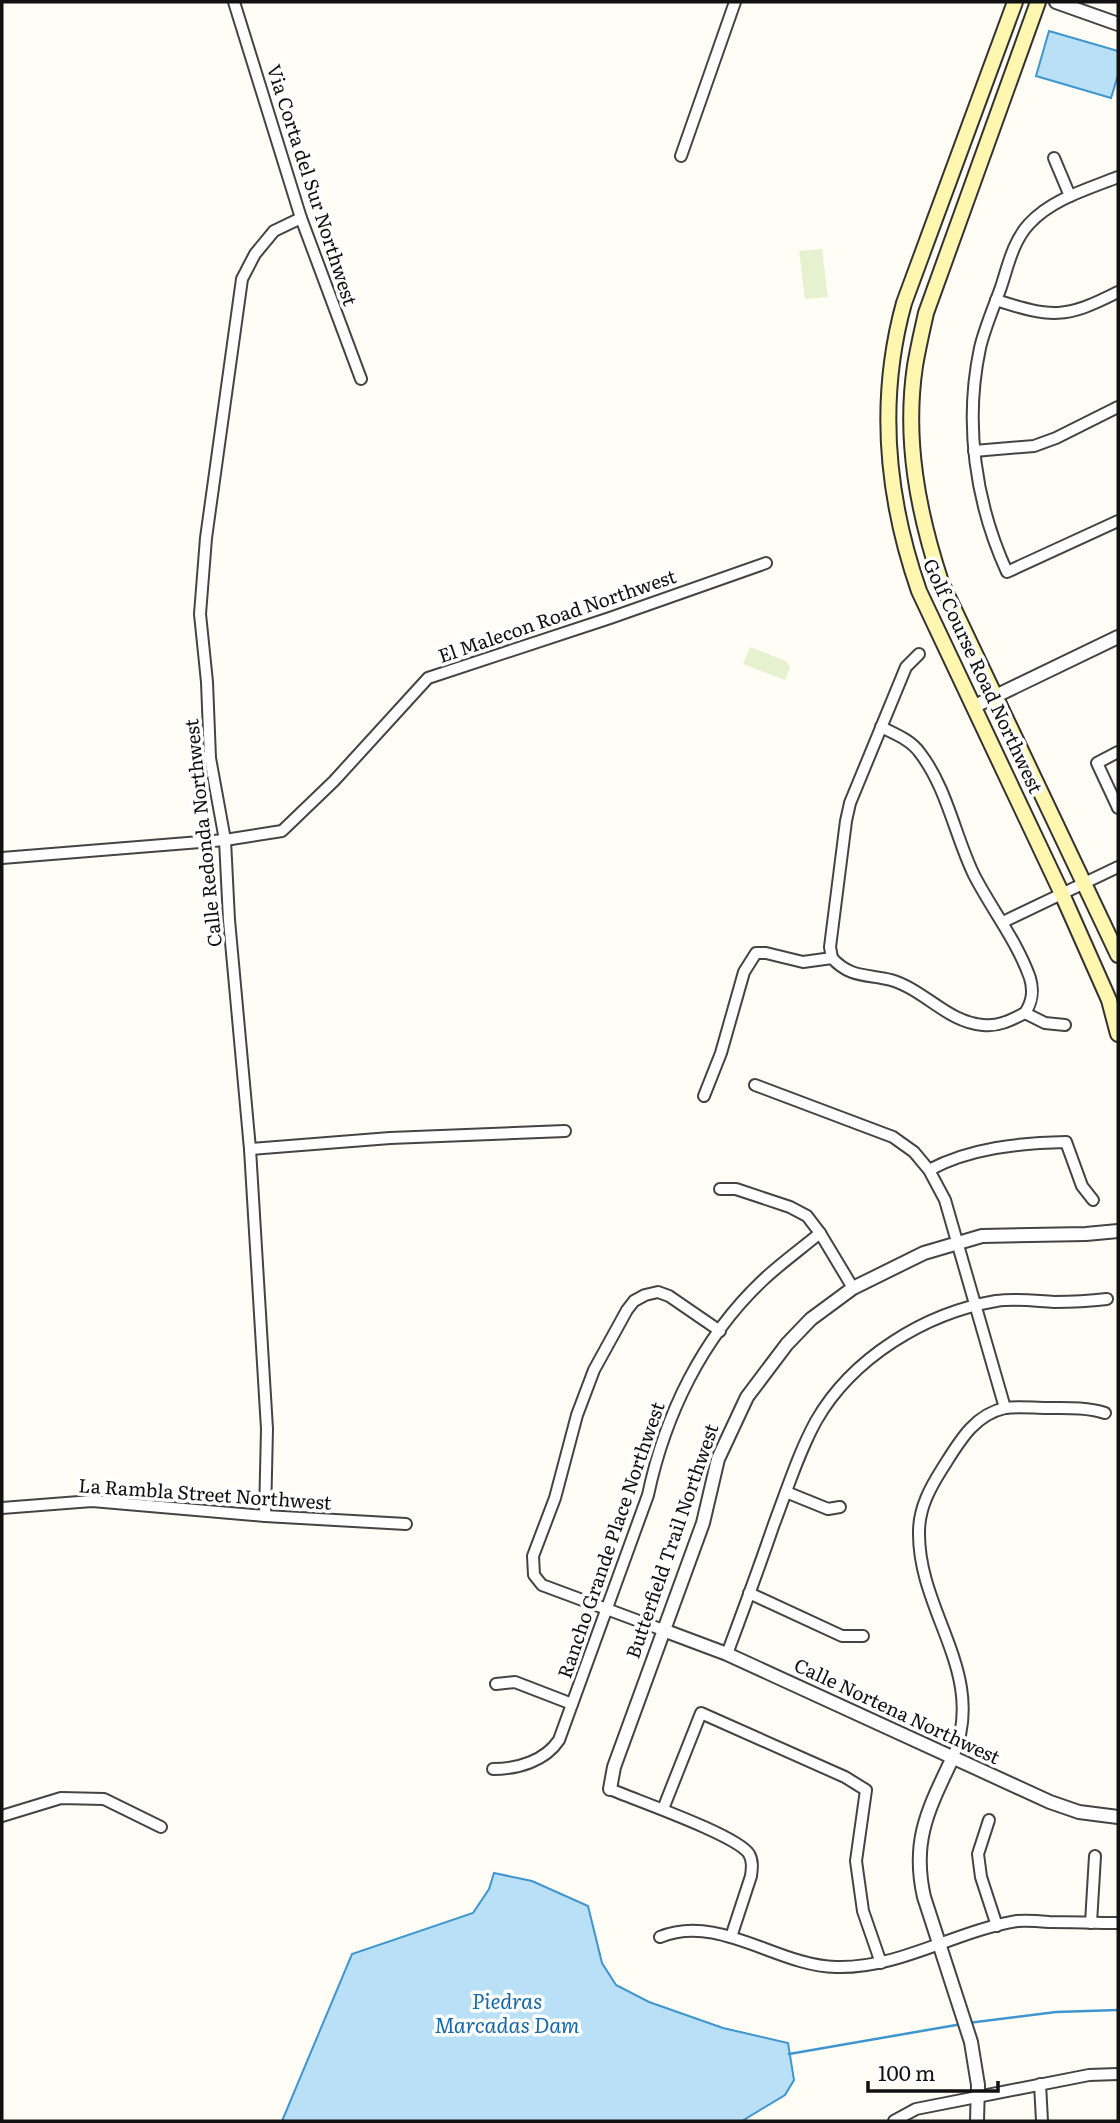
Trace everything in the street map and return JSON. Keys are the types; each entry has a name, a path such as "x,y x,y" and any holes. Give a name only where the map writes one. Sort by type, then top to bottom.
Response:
{"main road":[{"name":"Golf Course Road Northwest","path":"1015,2 904,303 897,330 889,388 888,451 896,515 919,591 1062,894 1109,1000 1118,1034"},
{"name":"Golf Course Road Northwest","path":"1038,2 931,297 915,366 911,411 913,468 929,545 941,582 1118,955"}],"street":[{"name":"Via Corta del Sur Northwest","path":"234,2 301,218 361,379"},
{"path":"681,156 735,2"},
{"path":"1056,2 1118,24"},
{"path":"1054,158 1070,196"},
{"path":"1118,177 1070,196 1045,210 1021,235 981,346 973,396 974,451 979,491 993,542 1007,572 1118,521"},
{"name":"Calle Redonda Northwest","path":"265,1516 267,1429 250,1149 229,920 225,839 209,758 207,682 200,614 206,538 242,279 255,254 274,232 301,218"},
{"path":"996,300 1037,313 1053,315 1086,308 1118,292"},
{"path":"974,451 1034,446 1118,407"},
{"name":"El Malecon Road Northwest","path":"2,858 225,839 282,831 334,781 428,678 766,563"},
{"path":"975,706 1118,637"},
{"path":"881,727 909,741 919,751 956,825 975,876 1003,922 1030,978 1031,1003 1024,1013 1004,1023 987,1026 956,1019 901,984 849,972 832,958 830,947 850,803 881,727 906,667 919,654"},
{"path":"1118,752 1097,763 1118,808"},
{"path":"1003,922 1118,867"},
{"path":"704,1096 721,1053 744,972 756,953 803,962 832,958"},
{"path":"1024,1013 1045,1023 1065,1025"},
{"path":"755,1084 893,1137 914,1152 929,1170 944,1200 1005,1408"},
{"path":"250,1149 390,1138 565,1131"},
{"path":"929,1170 969,1152 1066,1142 1082,1186 1094,1200"},
{"path":"720,1189 736,1189 807,1216 821,1233 853,1289"},
{"name":"Butterfield Trail Northwest","path":"610,1789 614,1767 703,1524 718,1459 747,1397 766,1369 803,1328 853,1289 924,1253 982,1236 1118,1231"},
{"name":"Rancho Grande Place Northwest","path":"493,1769 508,1769 540,1759 553,1749 559,1740 648,1495 655,1461 670,1418 691,1373 742,1301 821,1233"},
{"path":"663,1630 542,1586 534,1575 533,1556 555,1498 572,1429 594,1370 634,1301 646,1294 658,1292 720,1331"},
{"path":"727,1654 806,1441 817,1419 852,1376 899,1338 974,1306 1020,1299 1055,1302 1107,1298"},
{"path":"977,2121 979,2097 971,2042 920,1876 919,1843 930,1806 963,1728 963,1692 921,1561 918,1532 921,1511 929,1489 967,1430 987,1415 1005,1408 1089,1408 1105,1413"},
{"path":"786,1492 828,1509 840,1507"},
{"name":"La Rambla Street Northwest","path":"2,1508 92,1501 265,1516 406,1524"},
{"path":"749,1593 842,1636 863,1636"},
{"name":"Calle Nortena Northwest","path":"663,1630 727,1654 1050,1802 1079,1812 1118,1817"},
{"name":"Rancho Grande Place Northwest","path":"496,1684 515,1682 572,1703"},
{"path":"663,1809 701,1713 845,1777 866,1790 856,1861 858,1889 881,1963"},
{"path":"610,1789 663,1809 743,1847 750,1856 751,1876 731,1937"},
{"path":"2,1816 61,1798 104,1799 161,1827"},
{"path":"989,1820 978,1854 981,1877 997,1926"},
{"path":"1091,1923 1095,1856"},
{"path":"660,1937 692,1929 731,1937 817,1966 857,1967 881,1963 1019,1921 1118,1923"},
{"path":"894,2121 916,2109 1089,2075 1118,2074"},
{"path":"1040,2084 1042,2121"}],"green space":[{"path":"822,249 828,297 805,299 799,251"},
{"path":"750,647 786,661 790,667 785,680 743,664"}],"water":[{"path":"1049,31 1118,51 1118,75 1111,98 1036,76"},
{"name":"Piedras Marcadas Dam","path":"494,1873 532,1881 588,1906 602,1963 616,1985 649,2002 723,2028 788,2043 794,2080 785,2095 742,2121 282,2121 352,1954 473,1913 489,1889"}],"waterway":[{"path":"968,2023 1056,2012 1118,2010"},
{"path":"789,2054 962,2024"}]}
